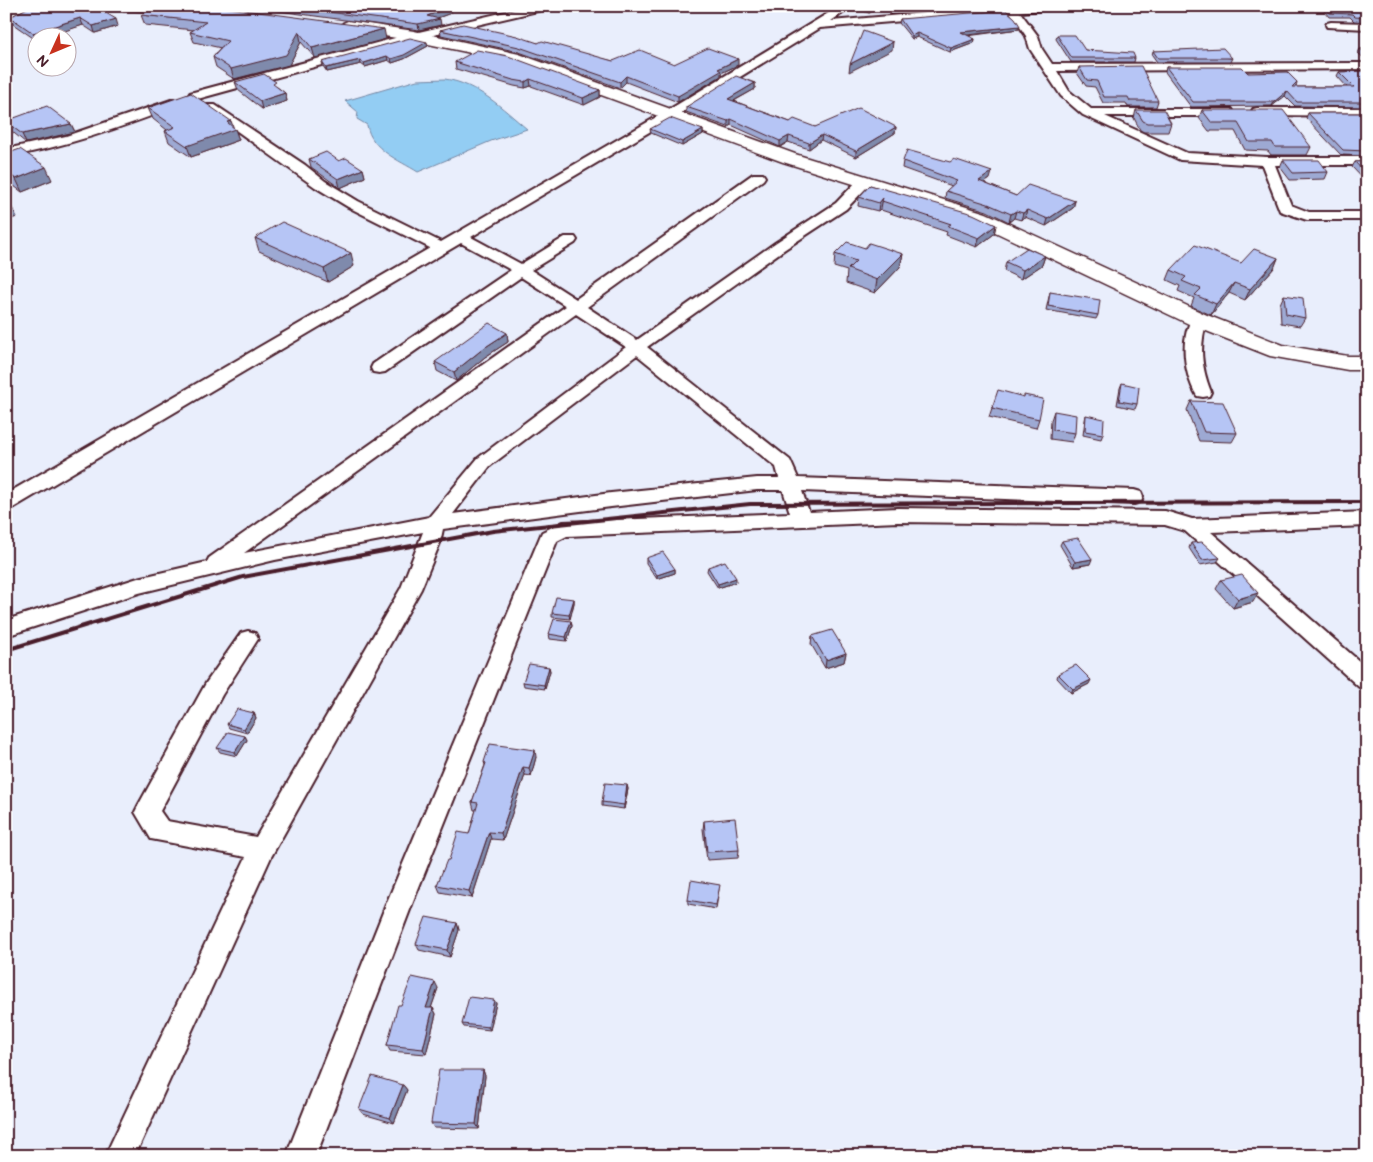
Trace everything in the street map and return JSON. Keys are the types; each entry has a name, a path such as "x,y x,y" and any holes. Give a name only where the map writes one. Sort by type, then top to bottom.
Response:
{"main road":[{"path":"6,22 32,7 95,6"},
{"path":"123,6 196,8"},
{"path":"330,24 414,36 513,57 789,158 979,217 1199,320 1278,351 1348,363 1367,363"}],"street":[{"path":"6,153 54,144 101,131 194,96 414,36 546,6"},
{"path":"6,503 670,114 818,26 848,6"},
{"path":"818,26 1051,6"},
{"path":"6,10 32,7"},
{"path":"1013,9 1032,36 1036,49 1065,93 1087,112 1185,157 1267,161 1367,160"},
{"path":"1331,25 1367,26"},
{"path":"1048,68 1367,66"},
{"path":"194,96 320,184 353,204 441,248"},
{"path":"1087,112 1367,112"},
{"path":"1267,161 1285,208 1307,216 1367,216"},
{"path":"208,569 758,177"},
{"path":"120,1156 262,849 411,589 430,543 435,523 484,462 637,347 780,246 841,206 864,182"},
{"path":"460,237 521,270 577,305 637,347 784,464 802,519"},
{"path":"379,368 521,270 570,240"},
{"path":"1199,320 1192,340 1192,356 1203,392"},
{"path":"6,628 138,586 275,553 435,523 611,500 757,484 1134,496"},
{"path":"300,1156 400,902 549,537 571,528 898,515 1165,518 1192,526 1367,519"},
{"path":"1192,526 1367,681"},
{"path":"248,639 214,689 146,812 160,831 262,849"}],"water":[{"path":"445,79 479,91 527,129 491,141 418,172 380,148 370,134 367,125 357,119 358,112 345,101 417,80"}],"building":[{"path":"31,6 94,6 116,19 93,26 80,18 49,28 28,28 28,30 10,17"},
{"path":"157,6 214,6 384,29 312,48 299,32 286,55 231,69 213,57 228,41 190,32 206,22 141,15"},
{"path":"284,6 450,7 427,16 440,19 418,24"},
{"path":"892,6 914,6 893,8"},
{"path":"1324,6 1367,6 1367,18 1355,17 1352,14 1330,13"},
{"path":"1006,10 1015,18 1020,26 961,32 975,39 951,48 917,33 912,36 900,19"},
{"path":"463,24 517,36 538,43 542,41 613,61 640,50 674,64 708,48 738,59 718,69 721,71 678,96 626,76 620,82 519,47 440,30"},
{"path":"863,31 893,42 850,64"},
{"path":"1057,35 1075,35 1085,50 1133,53 1135,58 1072,58"},
{"path":"410,38 427,42 404,55 391,59 387,56 364,63 360,60 326,68 322,62"},
{"path":"1223,48 1232,58 1158,58 1153,51"},
{"path":"1360,49 1367,49 1367,55"},
{"path":"477,50 508,56 600,90 583,98 530,79 525,82 513,80 455,62"},
{"path":"1141,66 1158,101 1130,101 1128,97 1104,97 1097,81 1087,80 1079,67"},
{"path":"1166,67 1242,67 1248,73 1287,72 1297,82 1292,87 1354,87 1339,72 1367,71 1367,102 1297,102 1287,91 1274,102 1193,102"},
{"path":"264,74 276,82 273,84 285,93 260,101 235,82"},
{"path":"736,76 755,83 728,99 790,122 794,119 815,127 859,108 896,127 856,151 822,135 809,143 789,136 780,141 731,119 728,121 686,107"},
{"path":"191,93 231,121 227,122 235,129 187,146 165,131 175,127 148,108"},
{"path":"47,106 71,124 22,134 6,122 6,121"},
{"path":"1136,110 1164,110 1171,123 1147,123 1143,121"},
{"path":"1202,110 1283,110 1311,147 1275,147 1272,142 1249,142 1238,123 1212,123"},
{"path":"1308,113 1367,113 1367,151 1343,150"},
{"path":"670,118 703,130 682,142 650,129"},
{"path":"20,149 46,167 16,179 6,172 6,154"},
{"path":"907,150 950,162 954,159 992,172 979,181 1016,196 1028,185 1075,201 1048,219 1027,210 1023,213 1016,211 1011,214 988,204 946,191 957,181 903,161"},
{"path":"326,152 339,161 346,158 363,169 338,179 309,159"},
{"path":"1283,160 1319,160 1328,172 1293,173"},
{"path":"1367,161 1367,175 1355,162"},
{"path":"870,185 973,214 996,225 979,238 948,226 951,224 882,201 883,198 879,203 859,197"},
{"path":"282,222 351,253 324,269 255,238"},
{"path":"847,242 865,248 869,243 903,254 877,280 848,269 856,261 835,254"},
{"path":"1195,245 1241,263 1254,249 1278,258 1250,289 1234,283 1216,304 1195,295 1201,289 1182,281 1186,277 1171,270"},
{"path":"1027,248 1045,256 1023,270 1006,262"},
{"path":"1050,292 1100,300 1098,315 1048,306"},
{"path":"1284,295 1303,298 1305,318 1286,314"},
{"path":"489,323 507,333 484,348 454,372 435,362"},
{"path":"1122,383 1139,387 1137,404 1119,401"},
{"path":"998,390 1024,397 1024,395 1043,399 1039,419 992,408"},
{"path":"1191,401 1223,402 1237,433 1204,432"},
{"path":"1054,411 1076,415 1075,433 1053,430"},
{"path":"1086,415 1104,419 1103,434 1085,431"},
{"path":"1078,538 1092,559 1075,562 1062,541"},
{"path":"1202,542 1220,558 1202,560 1191,543"},
{"path":"663,552 675,569 657,575 646,558"},
{"path":"725,561 736,578 718,584 708,567"},
{"path":"1242,575 1258,593 1238,599 1221,580"},
{"path":"556,597 574,599 569,615 552,613"},
{"path":"554,619 571,621 566,637 549,634"},
{"path":"832,630 846,653 826,660 812,636"},
{"path":"529,664 549,667 544,685 523,682"},
{"path":"1076,665 1091,680 1073,689 1058,674"},
{"path":"237,709 254,713 244,729 227,724"},
{"path":"228,732 245,736 235,752 217,748"},
{"path":"490,744 535,750 529,768 523,767 501,833 489,832 469,891 437,885 447,860 449,860 458,832 469,834 478,803 472,802 486,763 484,762"},
{"path":"605,783 627,785 624,805 602,802"},
{"path":"735,818 739,850 707,852 704,821"},
{"path":"691,880 720,885 716,905 688,900"},
{"path":"426,917 457,923 447,950 416,944"},
{"path":"412,977 435,982 426,1008 433,1008 423,1049 387,1045 398,1005 401,1005"},
{"path":"469,997 494,1000 488,1027 462,1024"},
{"path":"439,1070 483,1070 476,1124 431,1123"},
{"path":"372,1076 403,1085 390,1118 359,1109"}],"railway":[{"path":"6,650 243,577 493,531 750,504 1367,502"}]}
